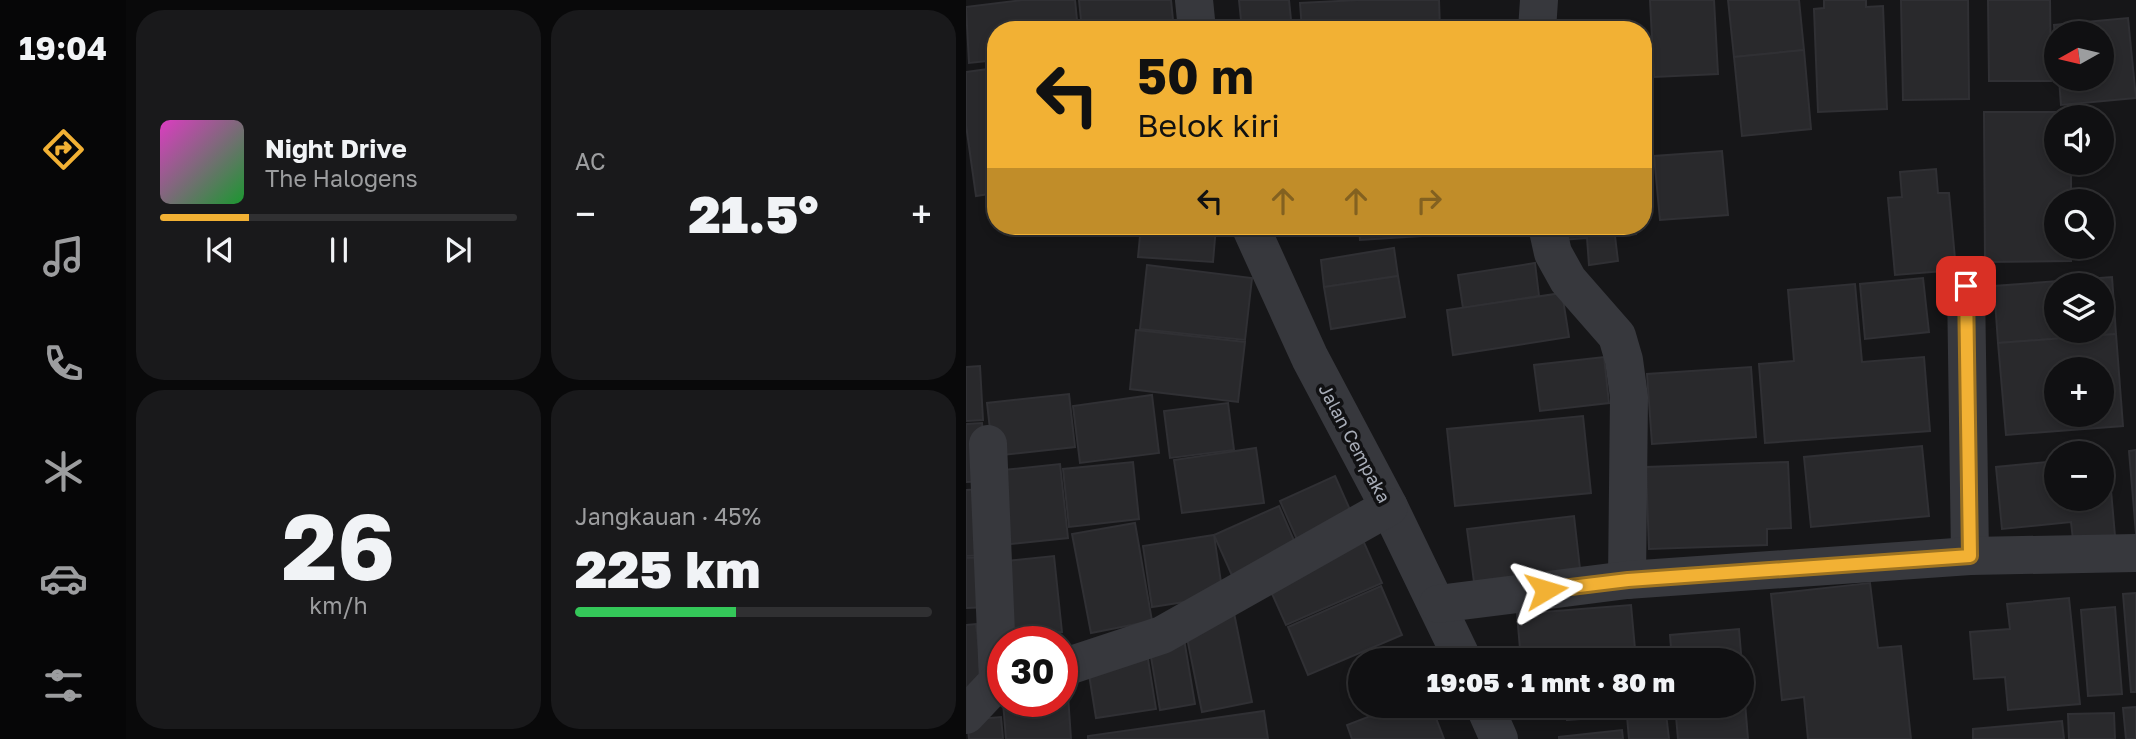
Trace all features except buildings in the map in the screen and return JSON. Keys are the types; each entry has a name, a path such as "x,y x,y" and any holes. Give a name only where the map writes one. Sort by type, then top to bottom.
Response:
{"street":[{"path":"1194,0 1196,21"},
{"path":"1538,21 1539,0"},
{"name":"Jalan Cempaka","path":"1254,235 1310,358 1438,604 1458,648"},
{"path":"1549,235 1553,253 1568,280 1617,335 1624,359 1629,397 1628,580"},
{"path":"1966,286 1970,556"},
{"path":"988,444 997,626"},
{"path":"1078,663 1162,635 1389,508"},
{"path":"1438,604 1628,580 1970,556 2136,553"},
{"path":"966,715 987,694"},
{"path":"1490,718 1499,739"}],"route":[{"path":"1546,590 1628,580 1970,556 1966,286"}]}
